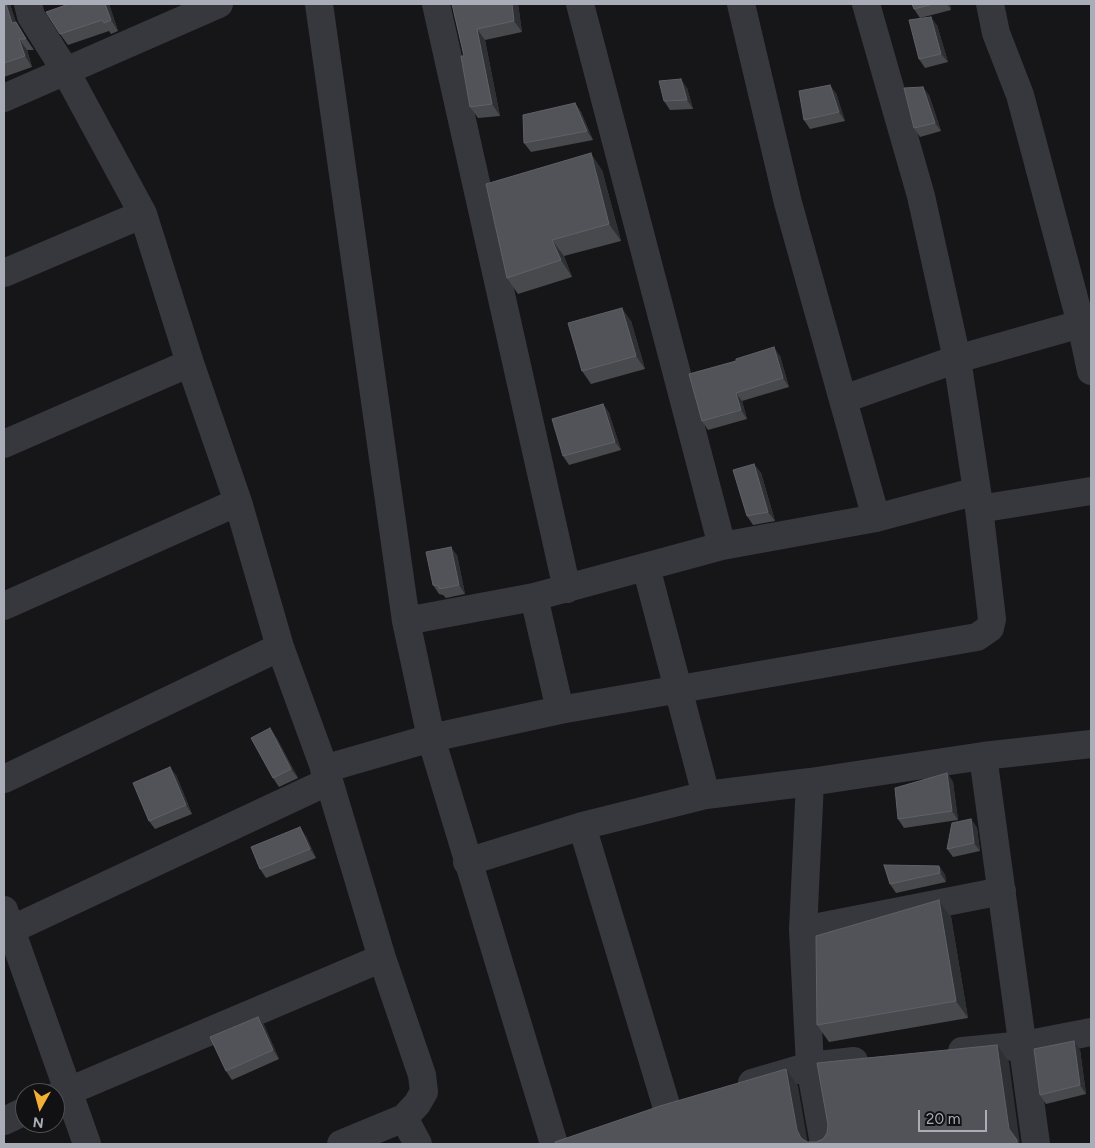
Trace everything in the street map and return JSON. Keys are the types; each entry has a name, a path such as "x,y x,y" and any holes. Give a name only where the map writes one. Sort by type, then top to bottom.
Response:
{"street":[{"path":"28,4 31,16 65,70 143,214 190,363 238,502 280,647 326,775 382,958 422,1074 424,1092 418,1104 404,1118 341,1144"},
{"path":"4,98 219,4"},
{"path":"319,4 406,621 431,738 554,1144"},
{"path":"436,4 568,589"},
{"path":"580,4 722,546"},
{"path":"741,4 788,203 876,518"},
{"path":"58,1083 6,924 326,775 431,738 560,710 977,638 990,628 992,619 978,500 957,359 920,196 866,4"},
{"path":"990,4 996,33 1020,95 1086,323 1091,371"},
{"path":"4,273 143,214"},
{"path":"844,399 957,359 1086,323"},
{"path":"4,444 190,363"},
{"path":"406,621 568,589 722,546 978,500 1091,491"},
{"path":"4,606 238,502"},
{"path":"646,567 706,795"},
{"path":"534,597 560,710"},
{"path":"4,779 280,647"},
{"path":"467,862 582,826 706,795 810,782 984,756 1091,744"},
{"path":"984,756 1036,1144"},
{"path":"810,782 803,930 810,1066 824,1144"},
{"path":"582,826 677,1105 641,1117"},
{"path":"803,930 1002,891"},
{"path":"65,1093 382,958"},
{"path":"937,1054 1024,1045 1091,1032"},
{"path":"724,1091 810,1066 878,1059"},
{"path":"65,1100 87,1144"},
{"path":"404,1118 418,1144"}],"building":[{"path":"4,4 6,4 12,23 16,22 26,39 19,39 25,56 4,63"},
{"path":"66,4 105,4 111,20 104,23 102,20 60,34 46,12"},
{"path":"452,4 512,4 514,21 477,29 492,104 470,107 461,56 464,56"},
{"path":"912,4 933,4 914,9"},
{"path":"931,17 941,54 919,59 909,20"},
{"path":"681,79 687,100 664,101 659,81"},
{"path":"830,85 839,112 804,120 799,91"},
{"path":"923,87 935,123 914,128 904,88"},
{"path":"575,103 587,131 524,143 523,115"},
{"path":"591,153 609,224 552,240 561,260 507,278 486,184"},
{"path":"622,308 636,356 582,371 568,323"},
{"path":"774,347 783,378 736,393 741,410 702,421 689,374 736,361 736,359"},
{"path":"603,404 615,442 563,456 552,419"},
{"path":"754,464 768,512 747,516 733,470"},
{"path":"451,547 459,585 439,589 439,586 433,585 426,552"},
{"path":"270,728 291,769 273,778 251,738"},
{"path":"170,767 186,805 149,821 133,783"},
{"path":"947,773 952,811 898,819 895,788"},
{"path":"971,819 974,843 947,849 952,823"},
{"path":"300,827 310,849 260,869 251,847"},
{"path":"884,865 939,866 940,873 890,884"},
{"path":"939,900 956,1001 817,1025 816,936"},
{"path":"258,1017 273,1050 226,1071 210,1037"},
{"path":"1074,1041 1080,1085 1040,1095 1034,1049"},
{"path":"997,1045 1009,1129 1017,1140 1017,1144 556,1144 555,1142 660,1106 786,1069 797,1130 801,1138 807,1142 816,1142 823,1139 827,1133 828,1125 817,1063"}]}
